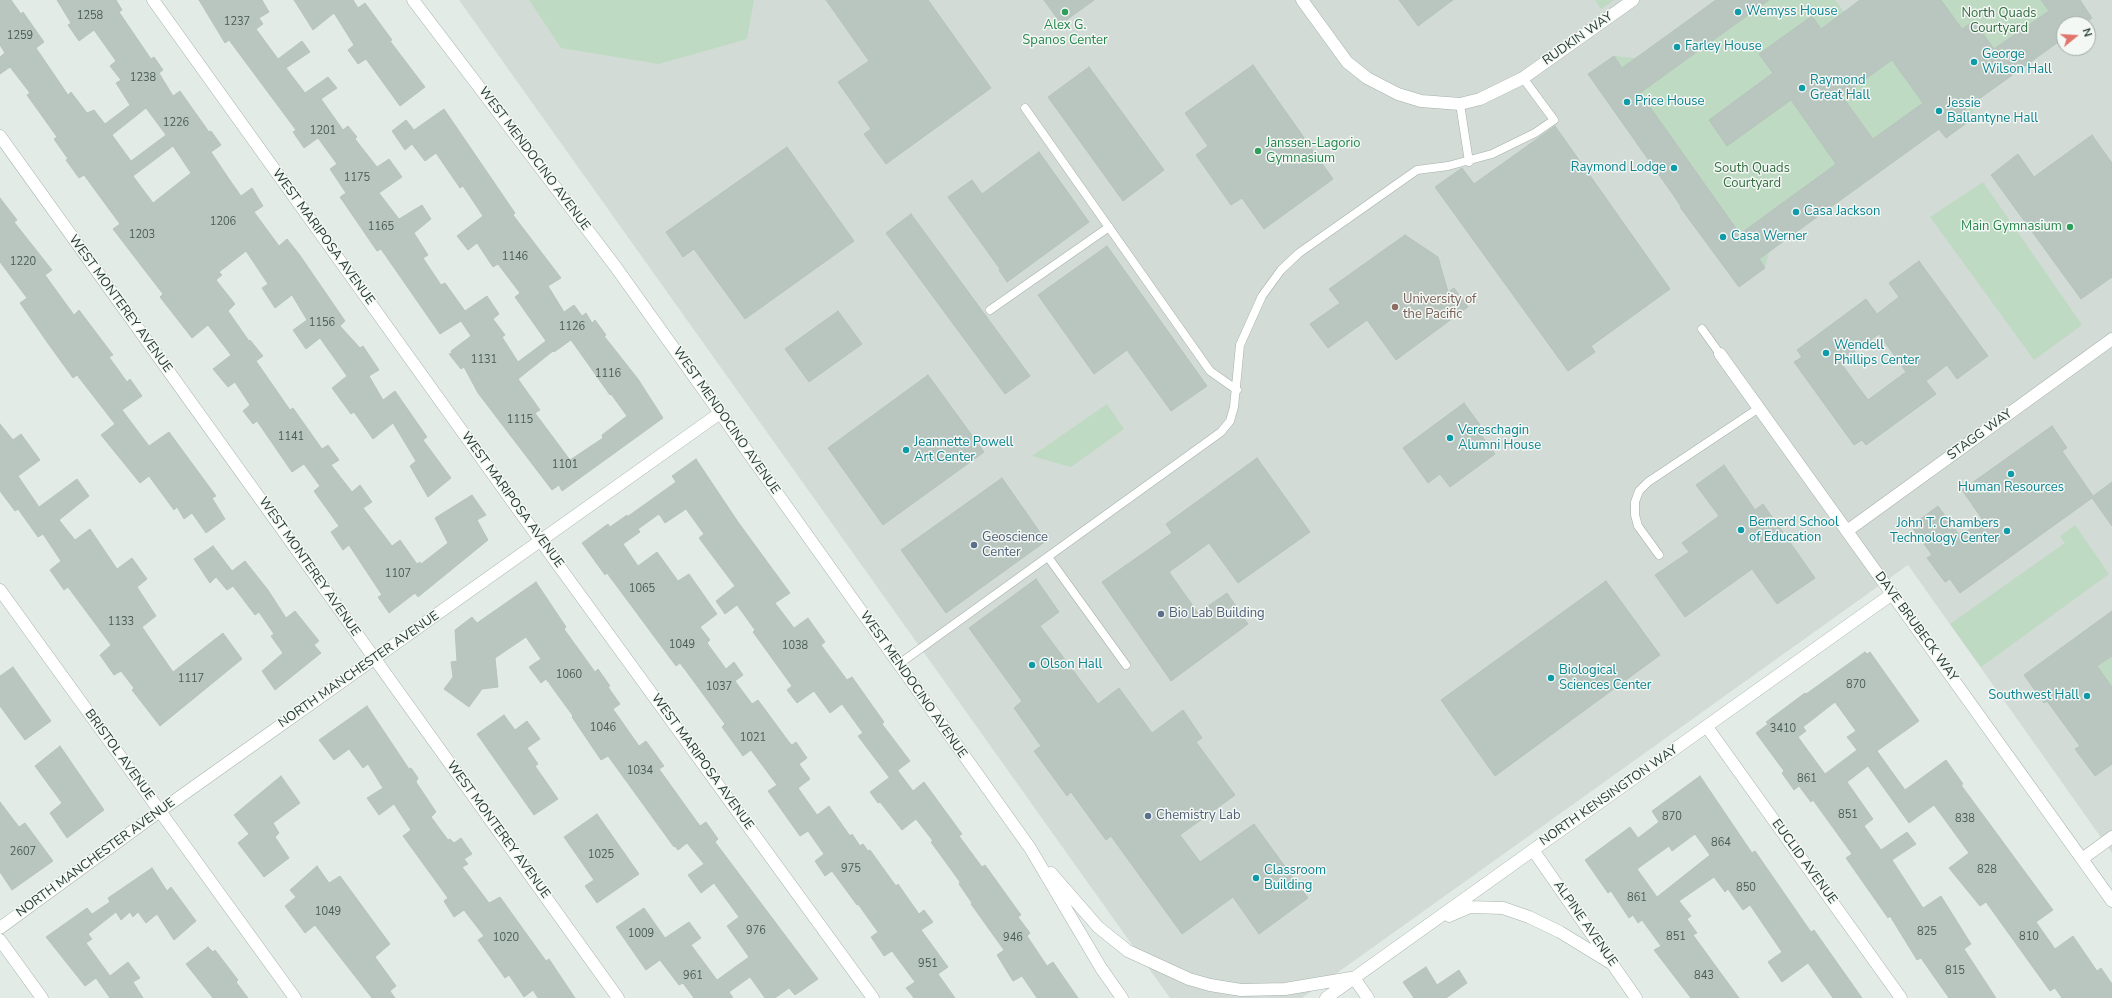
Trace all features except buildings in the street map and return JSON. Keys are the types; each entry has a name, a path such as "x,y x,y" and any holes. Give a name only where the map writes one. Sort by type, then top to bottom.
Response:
{"street":[{"name":"WEST MARIPOSA AVENUE","path":"154,0 540,540 873,998"},
{"name":"WEST MENDOCINO AVENUE","path":"413,0 615,266 1030,848 1100,968 1122,998"},
{"name":"RUDKIN WAY","path":"1302,0 1346,62 1367,78 1398,94 1421,101 1460,104 1480,99 1523,78 1633,0"},
{"name":"WEST MONTEREY AVENUE","path":"0,136 618,998"},
{"name":"STAGG WAY","path":"1847,531 2112,339"},
{"name":"DAVE BRUBECK WAY","path":"1720,354 2112,901"},
{"name":"NORTH MANCHESTER AVENUE","path":"0,928 160,811 720,413"},
{"name":"BRISTOL AVENUE","path":"0,590 295,998"},
{"name":"NORTH KENSINGTON WAY","path":"1326,998 1892,594"},
{"name":"EUCLID AVENUE","path":"1707,727 1901,998"},
{"path":"2082,859 2112,837"},
{"name":"WEST MENDOCINO AVENUE","path":"1030,848 1098,927 1128,951 1189,979 1245,994 1354,978"},
{"name":"ALPINE AVENUE","path":"1533,850 1636,998"},
{"path":"1431,923 1470,907 1503,908 1529,917 1560,932 1613,965"},
{"path":"0,940 42,998"},
{"path":"1354,978 1368,998"}],"lane":[{"path":"899,664 1221,432 1230,421 1237,390 1238,360 1242,339 1262,296 1281,270 1299,253 1417,170 1469,162 1512,145 1554,120 1523,78"},
{"path":"1460,104 1469,162"},
{"path":"1025,108 1210,371 1237,390"},
{"path":"990,310 1108,227"},
{"path":"1702,329 1720,354"},
{"path":"1659,555 1638,526 1635,515 1635,502 1639,491 1648,482 1759,408"},
{"path":"1048,557 1126,665"}],"shaded area":[{"name":"University of the Pacific","path":"459,0 2112,0 2112,853 1908,565 1302,998 1170,998"}],"green space":[{"path":"529,0 754,0 747,39 659,64 561,48"},
{"path":"1595,0 1614,0 1601,9"},
{"name":"South Quads Courtyard","path":"1715,0 1835,0 1844,12 1821,29 1812,16 1759,54 1773,73 1709,120 1727,145 1791,100 1854,189 1823,173 1751,226 1769,252 1765,268 1706,188 1680,207 1670,189 1614,56 1635,58 1654,83 1719,36 1701,11"},
{"name":"North Quads Courtyard","path":"1941,0 2041,0 2049,11 2009,39 2027,65 2013,75 1974,21 1936,48 1974,103 1972,119 1928,58 1903,76 1923,103 1891,163 1842,96 1952,16"},
{"path":"1983,182 2082,325 2034,360 1930,217"},
{"path":"1107,404 1124,429 1071,467 1032,456"},
{"path":"2075,525 2109,574 1981,667 1950,624 2065,543 2060,536"},
{"path":"2112,656 2112,687 2103,675 2077,693 2071,685"}],"place":[{"name":"Alex G. Spanos Center","path":"1065,12"},
{"name":"Wemyss House","path":"1738,12"},
{"name":"Farley House","path":"1677,47"},
{"name":"George Wilson Hall","path":"1974,62"},
{"name":"Raymond Great Hall","path":"1802,88"},
{"name":"Price House","path":"1627,102"},
{"name":"Jessie Ballantyne Hall","path":"1939,111"},
{"name":"Janssen-Lagorio Gymnasium","path":"1258,151"},
{"name":"Raymond Lodge","path":"1674,168"},
{"name":"Casa Jackson","path":"1796,212"},
{"name":"Main Gymnasium","path":"2070,227"},
{"name":"Casa Werner","path":"1723,237"},
{"name":"University of the Pacific","path":"1395,307"},
{"name":"Wendell Phillips Center","path":"1826,353"},
{"name":"Vereschagin Alumni House","path":"1450,438"},
{"name":"Jeannette Powell Art Center","path":"906,450"},
{"name":"Human Resources","path":"2011,474"},
{"name":"Bernerd School of Education","path":"1741,530"},
{"name":"John T. Chambers Technology Center","path":"2007,531"},
{"name":"Geoscience Center","path":"974,545"},
{"name":"Bio Lab Building","path":"1161,614"},
{"name":"Olson Hall","path":"1032,665"},
{"name":"Biological Sciences Center","path":"1551,678"},
{"name":"Southwest Hall","path":"2087,696"},
{"name":"Chemistry Lab","path":"1148,816"},
{"name":"Classroom Building","path":"1256,878"}]}
